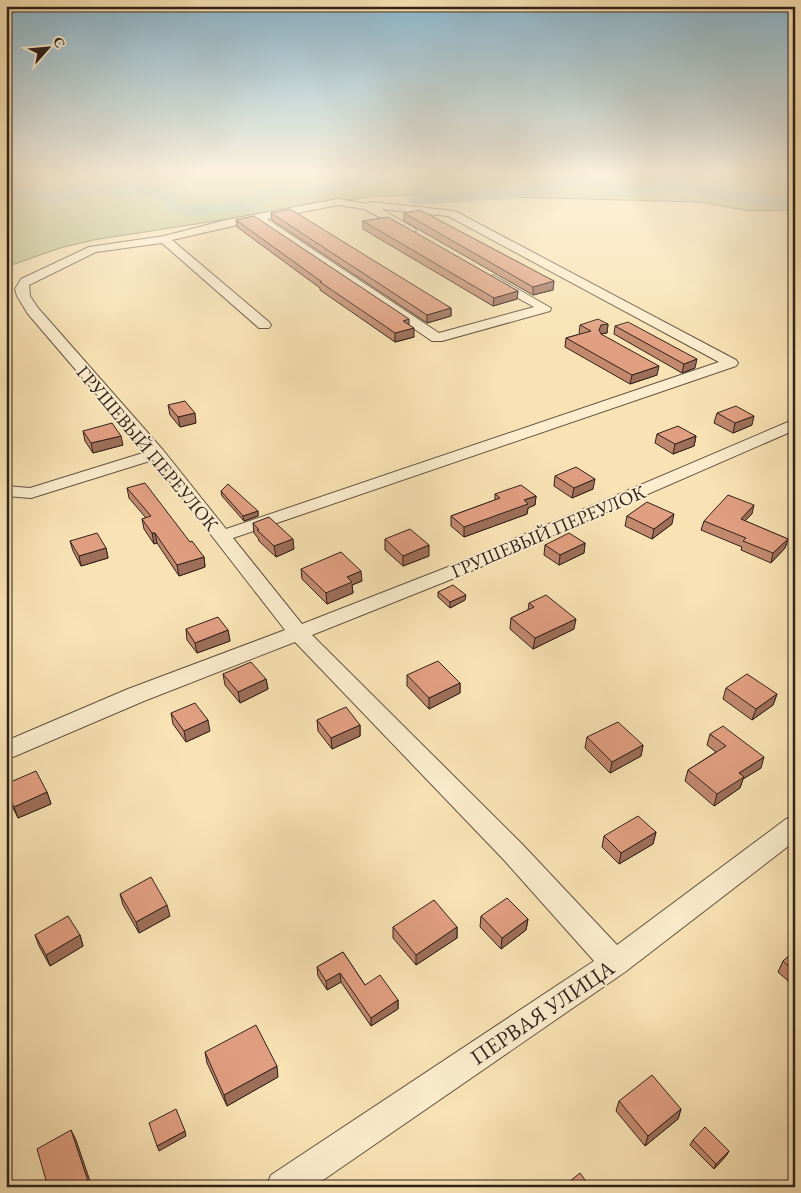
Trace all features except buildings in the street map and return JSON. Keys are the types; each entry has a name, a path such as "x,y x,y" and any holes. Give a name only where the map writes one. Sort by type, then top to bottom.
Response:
{"street":[{"path":"164,238 210,228"},
{"path":"273,228 437,338 545,308 486,274"},
{"path":"404,228 419,236"},
{"path":"222,536 731,363 478,228"},
{"path":"164,238 264,325"},
{"name":"ГРУШЕВЫЙ ПЕРЕУЛОК","path":"164,238 93,249 25,282 21,290 33,311 157,454 298,633 513,852 615,963"},
{"path":"664,371 680,380"},
{"name":"ГРУШЕВЫЙ ПЕРЕУЛОК","path":"6,751 136,695 298,633 499,552 795,424"},
{"path":"6,508 30,493 157,454"},
{"path":"6,491 30,493"},
{"name":"ПЕРВАЯ УЛИЦА","path":"283,1187 615,963 795,826"}],"green space":[{"path":"6,228 172,228 93,240 60,248 6,267"}]}
